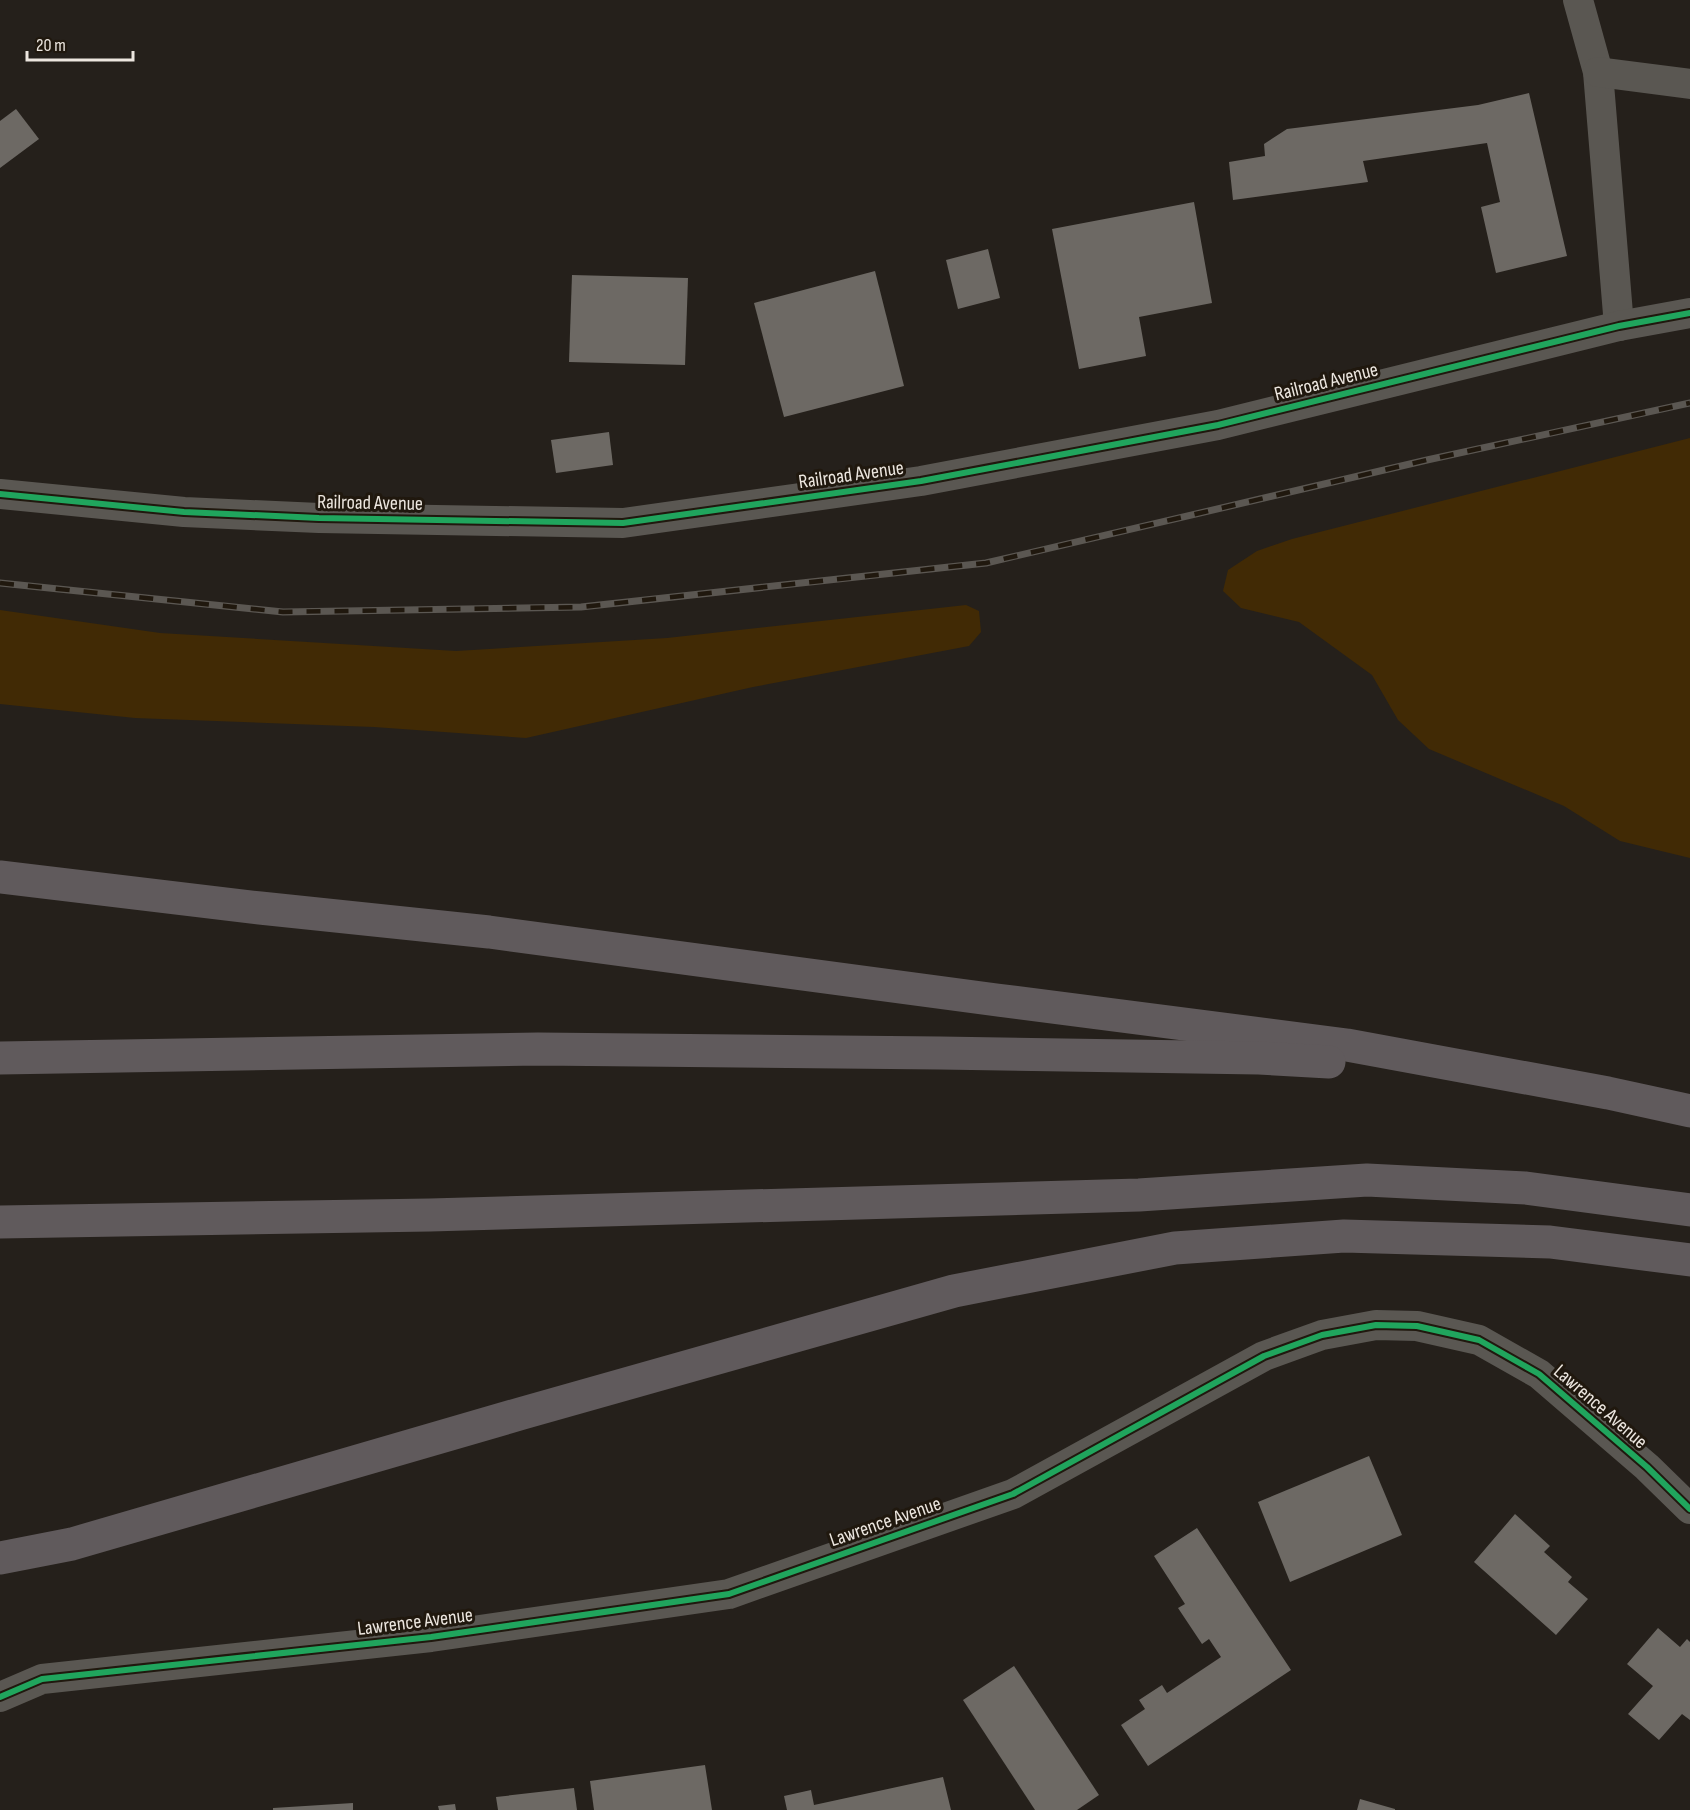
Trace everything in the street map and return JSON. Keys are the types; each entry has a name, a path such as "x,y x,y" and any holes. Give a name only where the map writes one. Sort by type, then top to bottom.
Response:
{"main road":[{"path":"0,877 489,932 1347,1045 1608,1093 1690,1112"},
{"path":"0,1058 538,1049 1259,1058 1417,1067 1608,1093"},
{"path":"0,1222 430,1215 1138,1195 1367,1180 1526,1188 1690,1210"},
{"path":"0,1558 72,1544 954,1291 1176,1248 1344,1236 1550,1242 1690,1260"},
{"path":"0,1573 72,1544"}],"street":[{"path":"1578,0 1598,72 1619,326"},
{"path":"1598,72 1690,84"},
{"name":"Railroad Avenue","path":"3,492 184,512 319,518 623,523 921,481 1218,425 1619,326 1690,313"},
{"name":"Lawrence Avenue","path":"0,1697 42,1678 431,1637 729,1594 1013,1494 1264,1356 1322,1335 1376,1325 1417,1326 1479,1340 1539,1374 1647,1467 1690,1509"}],"shaded area":[{"path":"1690,438 1690,858 1620,841 1564,806 1429,749 1398,720 1372,675 1299,622 1241,608 1223,591 1228,570 1257,551 1292,539"},
{"path":"966,605 979,611 981,632 969,646 753,687 526,738 374,727 135,718 0,704 0,610 160,633 456,651 667,638"}],"building":[{"path":"1529,93 1567,256 1496,273 1481,207 1500,202 1487,143 1363,161 1368,182 1233,200 1229,162 1265,156 1264,144 1287,129 1478,105"},
{"path":"16,109 39,139 0,168 0,121"},
{"path":"1194,202 1212,303 1139,317 1146,356 1079,369 1052,229"},
{"path":"988,249 1000,298 958,309 946,260"},
{"path":"875,271 904,386 784,417 754,303"},
{"path":"572,275 688,278 685,365 569,362"},
{"path":"609,432 613,465 556,473 551,440"},
{"path":"1369,1456 1402,1535 1290,1582 1258,1502"},
{"path":"1515,1514 1550,1546 1544,1552 1572,1577 1568,1582 1588,1599 1556,1635 1474,1562"},
{"path":"1197,1528 1291,1670 1148,1766 1121,1725 1145,1709 1139,1700 1162,1685 1167,1693 1221,1657 1209,1639 1202,1644 1178,1608 1185,1604 1154,1556"},
{"path":"1658,1628 1680,1647 1687,1639 1690,1642 1690,1720 1682,1714 1659,1740 1628,1714 1653,1686 1627,1664"},
{"path":"1014,1666 1099,1795 1077,1810 1035,1810 963,1700"},
{"path":"705,1765 712,1810 594,1810 590,1781"},
{"path":"943,1777 951,1810 787,1810 784,1796 811,1790 814,1805"},
{"path":"574,1788 577,1810 498,1810 496,1797"},
{"path":"1360,1799 1395,1809 1395,1810 1357,1810"},
{"path":"353,1803 353,1810 273,1810 273,1808"},
{"path":"455,1804 456,1810 439,1810 438,1806"}],"railway":[{"path":"0,583 283,612 581,607 986,563 1427,460 1690,403"}],"cycle path":[{"path":"0,494 184,512 319,518 623,523 921,481 1218,425 1619,326 1690,313"},
{"path":"0,1697 42,1679 431,1637 729,1594 1013,1494 1264,1356 1322,1335 1376,1325 1417,1326 1479,1340 1539,1374 1647,1467 1690,1509"}]}
